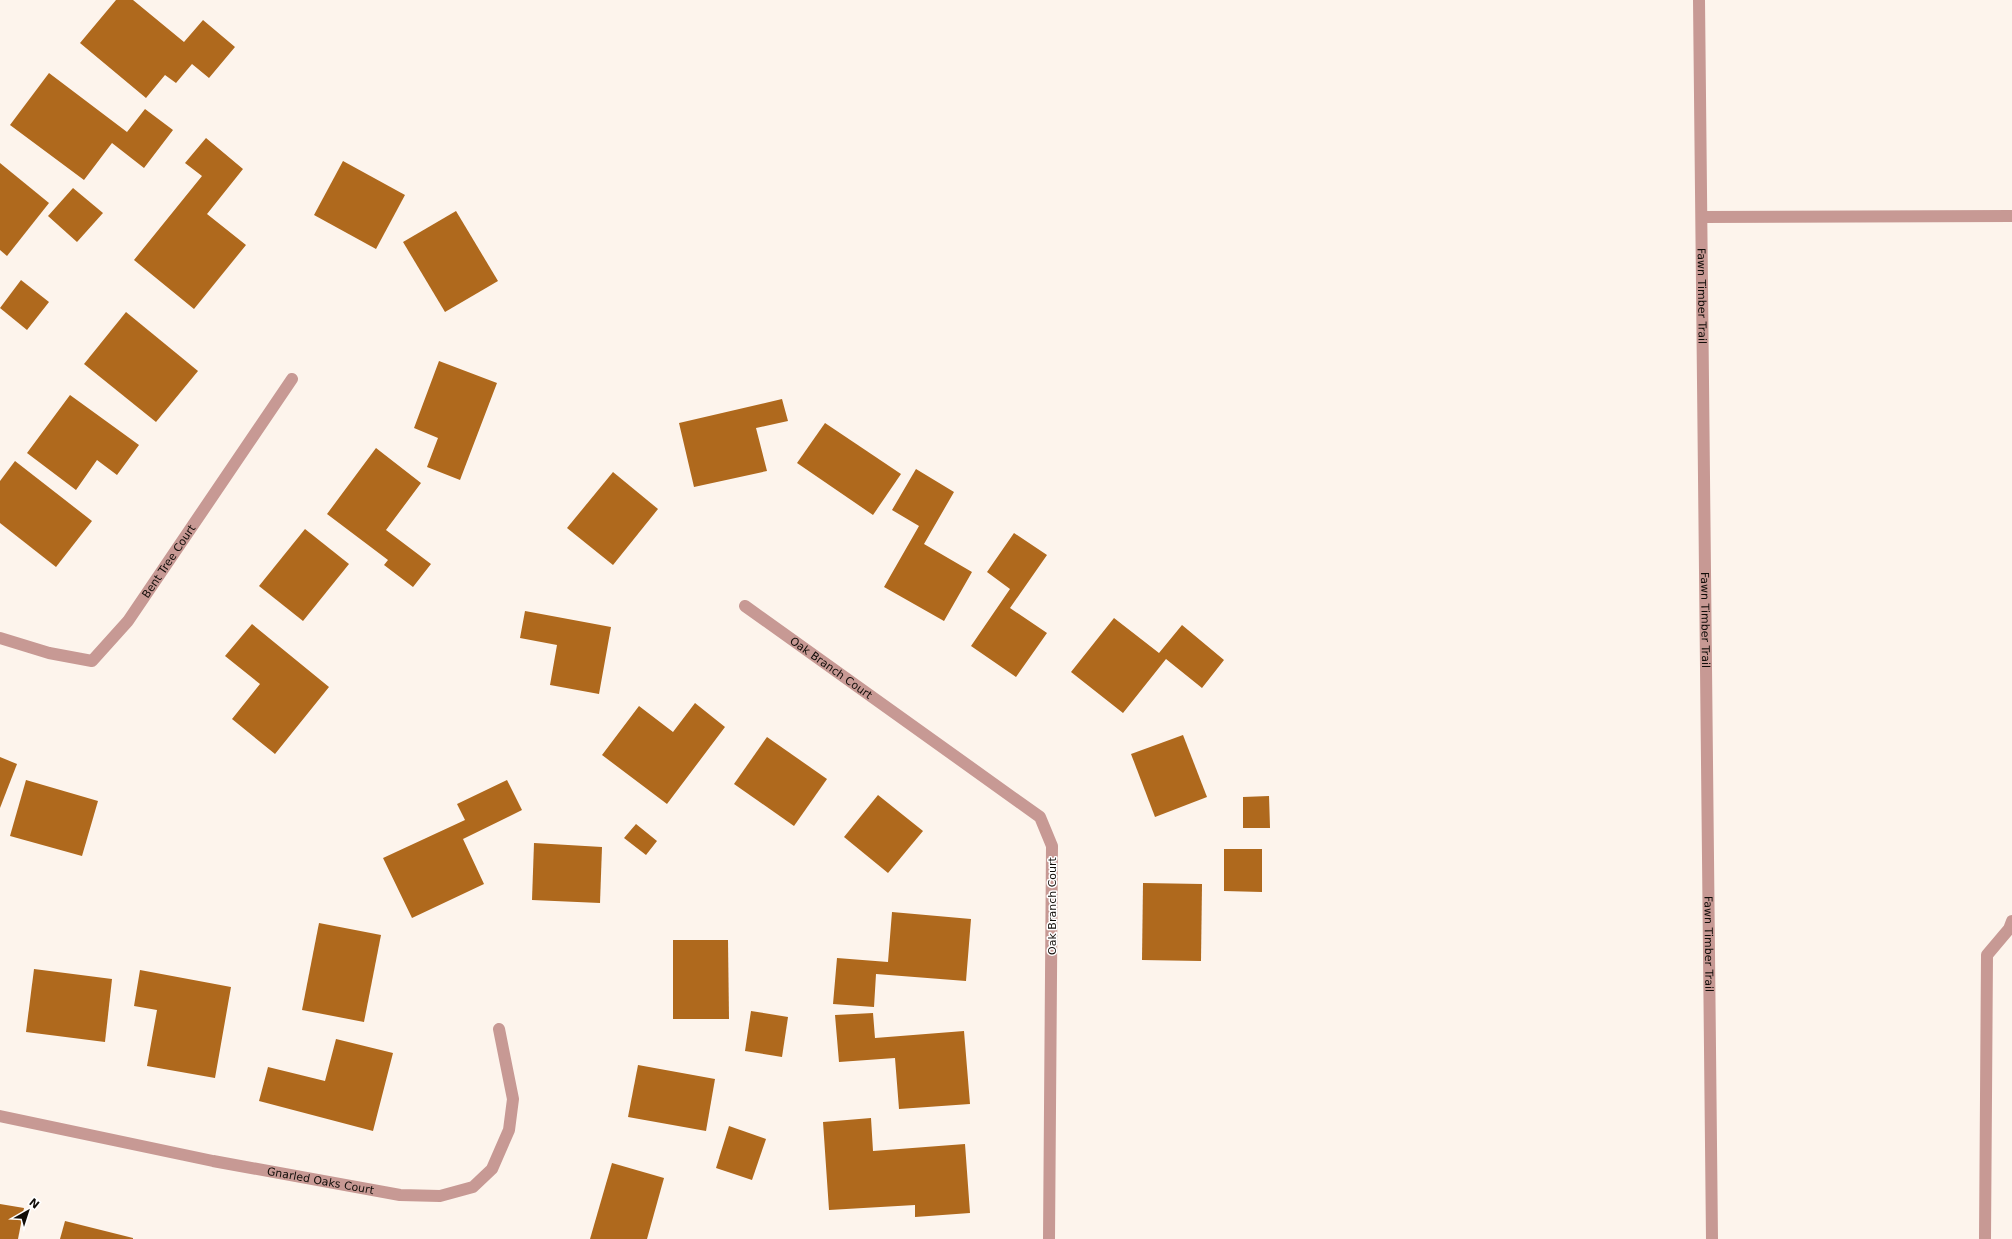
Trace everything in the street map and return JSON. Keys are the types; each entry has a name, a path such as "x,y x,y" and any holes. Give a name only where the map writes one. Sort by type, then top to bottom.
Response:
{"street":[{"name":"Fawn Timber Trail","path":"1699,0 1712,1239"},
{"path":"1702,217 2012,216"},
{"name":"Bent Tree Court","path":"0,638 50,653 92,661 128,621 292,379"},
{"name":"Oak Branch Court","path":"745,606 1040,817 1052,846 1050,1239"},
{"path":"1984,1239 1987,955 2011,926"},
{"name":"Gnarled Oaks Court","path":"0,1116 205,1159 400,1195 440,1196 473,1187 492,1169 509,1130 513,1099 499,1029"}],"building":[{"path":"116,0 133,0 184,42 203,20 235,47 209,78 192,64 176,83 165,75 146,98 80,43"},
{"path":"49,73 127,132 145,109 173,130 144,168 112,143 84,180 10,125"},
{"path":"206,138 243,169 207,214 246,245 194,309 134,260 202,176 185,163"},
{"path":"343,161 405,195 376,249 314,215"},
{"path":"0,163 49,203 7,256 0,250"},
{"path":"73,188 103,213 77,242 48,216"},
{"path":"456,211 498,281 445,312 403,242"},
{"path":"21,280 49,302 27,330 0,308"},
{"path":"126,312 198,371 156,422 84,364"},
{"path":"439,361 497,383 460,480 427,467 438,438 414,428"},
{"path":"70,395 139,445 117,475 97,460 76,490 27,453"},
{"path":"782,399 788,421 756,428 767,471 694,487 679,423"},
{"path":"825,423 901,474 873,515 797,463"},
{"path":"376,448 421,483 386,530 431,564 413,587 384,565 388,560 327,514"},
{"path":"15,461 92,521 56,567 0,523 0,481"},
{"path":"916,469 954,492 924,544 972,572 944,621 884,587 919,526 892,510"},
{"path":"613,472 658,509 613,565 567,528"},
{"path":"305,529 349,564 303,621 259,586"},
{"path":"1014,533 1047,555 1010,608 1047,633 1016,677 971,646 1010,589 987,572"},
{"path":"525,611 611,627 599,694 550,685 557,645 520,638"},
{"path":"1114,618 1159,653 1182,625 1224,660 1202,688 1166,659 1123,713 1071,672"},
{"path":"252,624 329,687 275,754 232,719 260,684 225,656"},
{"path":"695,703 725,727 667,804 602,755 639,706 673,732"},
{"path":"1183,735 1207,797 1155,817 1131,754"},
{"path":"767,737 827,779 794,826 734,784"},
{"path":"0,757 17,764 0,808"},
{"path":"26,780 98,801 82,856 10,836"},
{"path":"507,780 522,810 463,839 484,884 412,918 383,858 465,820 457,804"},
{"path":"878,795 923,831 888,873 844,837"},
{"path":"1269,796 1270,828 1243,828 1243,797"},
{"path":"636,824 657,841 646,855 624,838"},
{"path":"534,843 602,847 600,903 532,900"},
{"path":"1224,849 1262,849 1262,892 1224,891"},
{"path":"1143,883 1202,884 1201,961 1142,960"},
{"path":"892,912 971,919 966,981 876,974 874,1007 833,1004 837,958 888,962"},
{"path":"319,923 381,935 364,1022 302,1010"},
{"path":"673,940 728,940 729,1019 673,1019"},
{"path":"34,969 112,979 105,1042 26,1032"},
{"path":"140,970 231,987 215,1078 147,1066 157,1010 134,1006"},
{"path":"751,1011 788,1017 782,1057 745,1051"},
{"path":"873,1013 875,1038 964,1031 970,1104 899,1109 895,1058 839,1062 835,1015"},
{"path":"336,1039 393,1053 373,1131 259,1101 268,1067 325,1081"},
{"path":"638,1065 715,1079 706,1131 628,1117"},
{"path":"871,1118 873,1151 965,1144 970,1213 915,1217 915,1205 829,1210 823,1122"},
{"path":"729,1126 766,1139 752,1180 716,1168"},
{"path":"612,1163 664,1178 647,1239 590,1239"},
{"path":"0,1204 24,1208 18,1239 0,1239"},
{"path":"65,1221 133,1238 133,1239 60,1239"}]}
